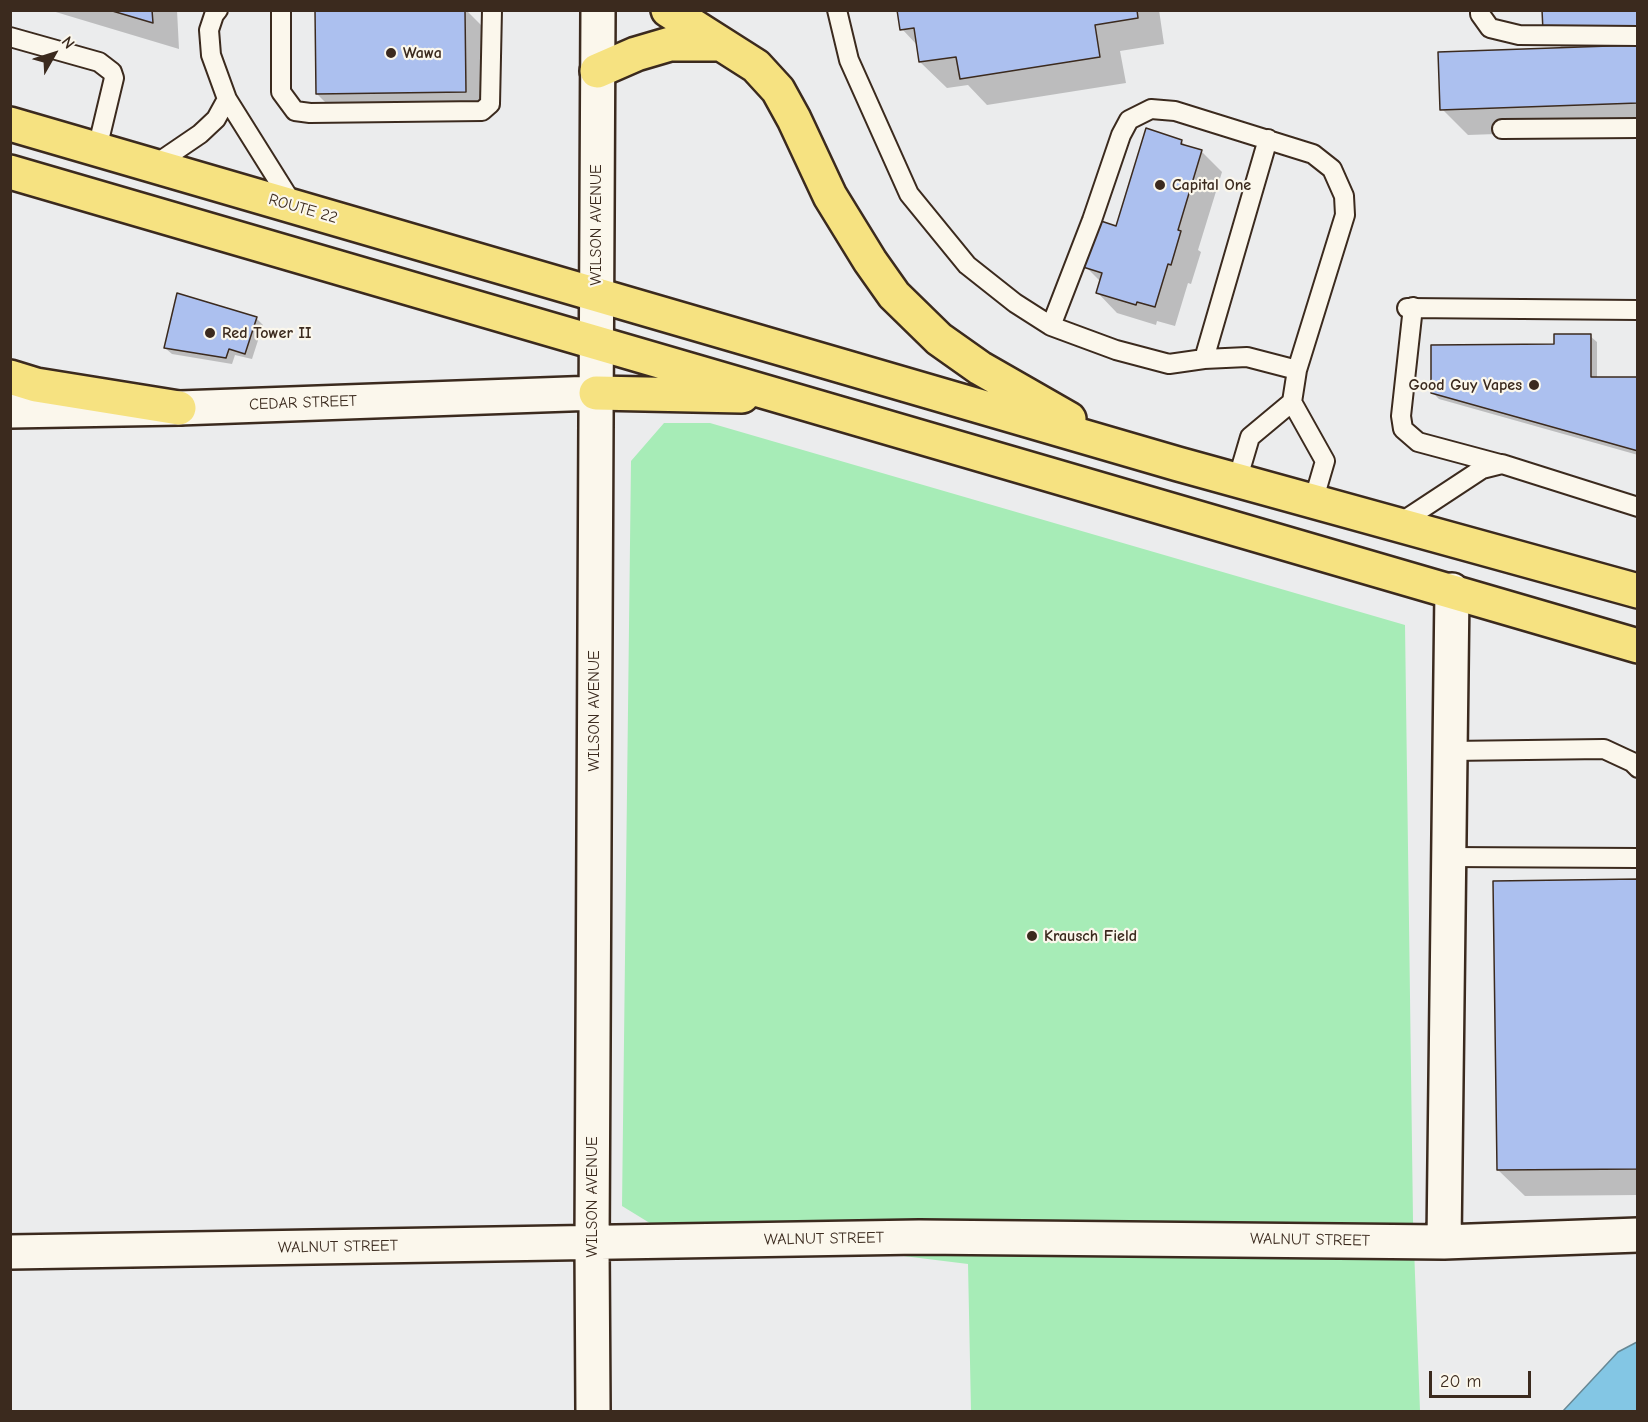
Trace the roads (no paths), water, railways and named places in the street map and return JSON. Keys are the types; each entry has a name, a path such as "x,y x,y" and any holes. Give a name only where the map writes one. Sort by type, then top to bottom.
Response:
{"highway":[{"path":"668,10 756,66 778,90 830,196 894,295 939,339 980,368 1071,420 1178,464 1638,591"},
{"path":"597,71 636,54 670,44 721,44"},
{"name":"ROUTE 22","path":"10,124 1178,464"},
{"path":"10,172 1452,590 1624,642 1638,658"},
{"path":"10,377 36,385 179,408"},
{"path":"596,393 786,397"}],"street":[{"name":"WILSON AVENUE","path":"593,1412 598,10"},
{"name":"CEDAR STREET","path":"10,411 179,408 596,393"},
{"path":"1444,1242 1452,590"},
{"name":"WALNUT STREET","path":"10,1252 919,1237 1444,1242 1638,1236"}],"lane":[{"path":"218,10 213,15 209,30 210,47 227,99 295,207"},
{"path":"281,10 281,92 295,111 336,104 444,104 482,111 490,104 492,10"},
{"path":"837,10 849,60 909,194 968,265 1016,303 1051,326 1116,350 1169,364 1204,359 1247,357 1297,370"},
{"path":"1480,10 1479,14 1490,27 1519,34 1638,36"},
{"path":"10,37 99,62 112,72 114,78 97,149"},
{"path":"153,166 200,134 216,119 227,99"},
{"path":"1051,326 1092,220 1121,135 1129,120 1151,109 1174,111 1313,154 1332,169 1344,196 1345,215 1297,370 1292,402 1325,461 1313,502"},
{"path":"1502,129 1638,128"},
{"path":"1204,359 1268,140"},
{"path":"1638,310 1410,308 1401,416 1403,429 1418,442 1502,464 1638,507"},
{"path":"1237,481 1250,437 1292,402"},
{"path":"1397,525 1482,469 1502,464"},
{"path":"1450,751 1604,749 1632,762 1638,768"},
{"path":"1449,857 1638,858"}],"water":[{"path":"1637,1342 1637,1410 1635,1412 1563,1411 1618,1352"}],"place":[{"name":"Wawa","path":"391,53"},
{"name":"Capital One","path":"1160,185"},
{"name":"Red Tower II","path":"210,333"},
{"name":"Good Guy Vapes","path":"1534,385"},
{"name":"Krausch Field","path":"1032,936"}]}
